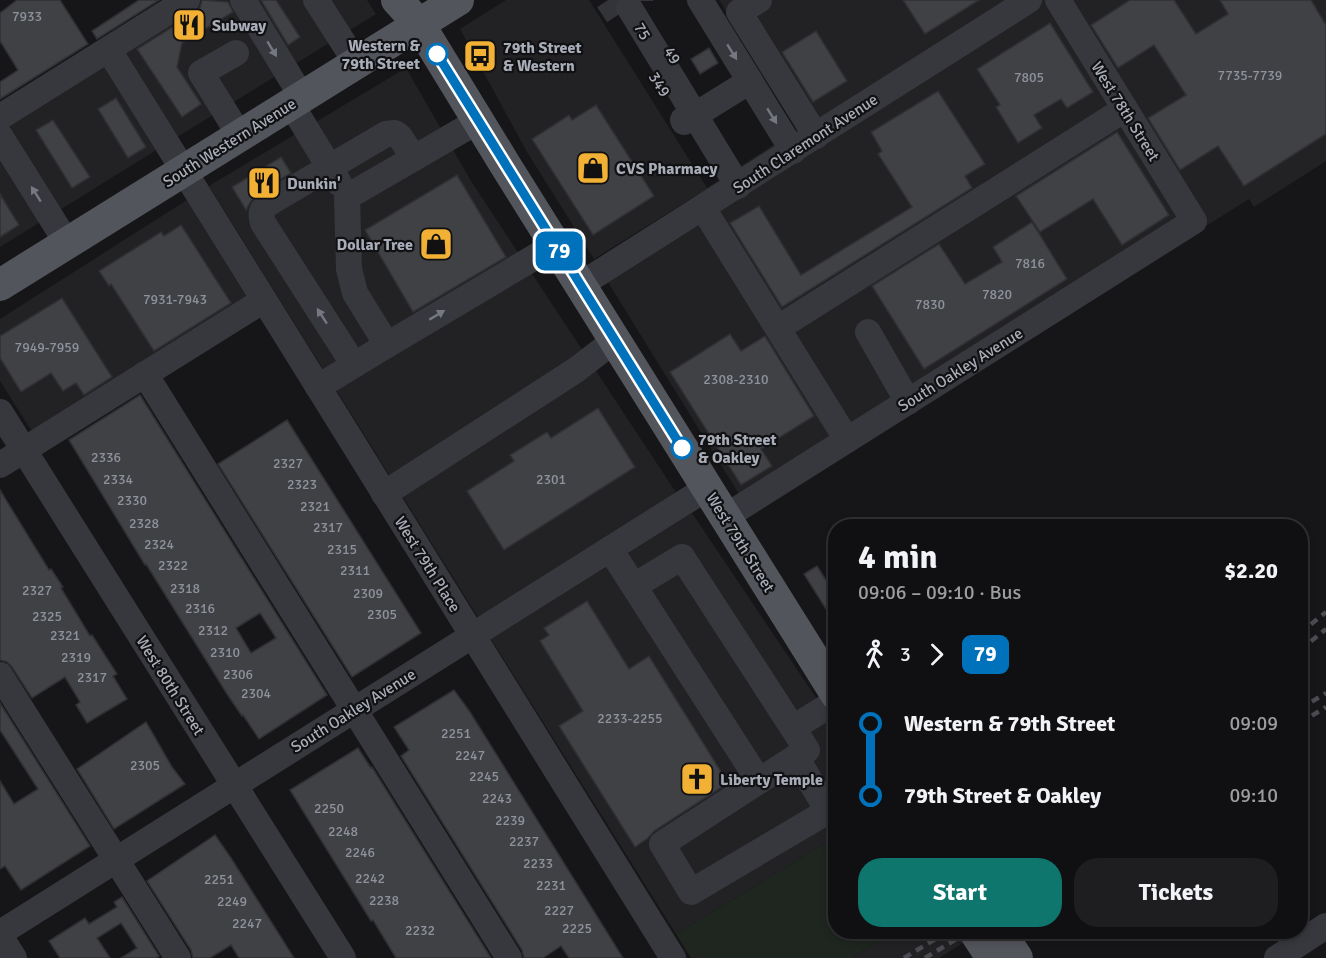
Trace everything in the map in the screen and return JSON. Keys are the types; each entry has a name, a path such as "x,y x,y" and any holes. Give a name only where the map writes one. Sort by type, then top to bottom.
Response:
{"main road":[{"name":"West 79th Street","path":"397,0 416,12 478,121 828,680"},
{"name":"South Western Avenue","path":"0,285 357,64 416,12 458,0"},
{"path":"980,939 992,958"},
{"path":"1005,939 1017,958"}],"street":[{"path":"0,117 188,0"},
{"path":"243,0 347,197 349,269 355,293 387,345"},
{"path":"316,0 357,64"},
{"path":"700,0 793,151"},
{"path":"759,0 739,12 816,136"},
{"name":"South Claremont Avenue","path":"580,285 1029,0"},
{"name":"West 78th Street","path":"1058,0 1194,221"},
{"name":"75","path":"629,7 738,186"},
{"path":"236,52 201,73 240,136"},
{"name":"West 79th Place","path":"115,60 674,958"},
{"path":"695,116 750,81"},
{"path":"778,328 1125,109"},
{"path":"347,197 478,121"},
{"path":"354,365 263,223 260,216 262,209 386,135 395,133 400,137 414,158"},
{"path":"0,136 67,243"},
{"path":"703,208 847,440"},
{"name":"South Oakley Avenue","path":"725,517 1194,221"},
{"path":"318,387 555,245"},
{"path":"0,465 264,300"},
{"path":"868,332 908,402"},
{"path":"384,494 576,370 615,340"},
{"path":"145,374 509,958"},
{"name":"West 80th Street","path":"3,423 24,450 343,958"},
{"name":"South Oakley Avenue","path":"0,935 707,488"},
{"path":"610,549 759,781"},
{"path":"634,586 682,557 807,750 796,757 662,844 691,892 828,811 796,757"},
{"path":"0,675 178,958"},
{"path":"793,728 828,706"},
{"path":"1308,938 1326,926"},
{"path":"0,935 14,958"},
{"path":"1277,958 1306,939"}],"shaded area":[{"path":"188,0 367,0 376,14 0,247 0,117"},
{"path":"506,0 589,0 707,188 798,129 719,0 1326,0 1326,161 1254,207 1249,199 1112,285 739,494 606,279 703,208 697,195 594,259 527,152 460,29"},
{"path":"406,68 471,181 677,494 479,619 209,186"},
{"path":"187,200 253,307 38,441 0,381 0,319"},
{"path":"692,513 828,716 828,842 676,934 491,639"},
{"path":"828,842 828,939 881,939 850,958 691,958 676,934"},
{"path":"881,939 960,939 963,943 939,958 850,958"}],"building":[{"path":"17,0 60,0 88,44 0,99 0,82 18,70 0,41 0,13"},
{"path":"139,0 159,0 97,39 92,31"},
{"path":"202,0 228,2 233,12 182,43 177,67 201,104 182,117 137,49 195,13 200,8"},
{"path":"261,0 276,0 300,37 288,45"},
{"path":"903,0 979,0 925,34"},
{"path":"1130,0 1174,0 1196,34 1228,14 1220,0 1311,0 1326,25 1326,134 1244,186 1218,146 1180,170 1148,118 1186,95 1154,45 1118,68 1091,25"},
{"path":"1050,23 1093,92 1067,108 1061,99 1034,115 1042,128 1018,143 996,107 1000,105 977,69"},
{"path":"816,31 847,81 813,102 782,52"},
{"path":"709,48 718,63 700,74 691,59"},
{"path":"938,91 985,164 965,176 972,188 782,307 730,223 759,206 801,275 912,207 878,154 882,151 871,132"},
{"path":"116,98 146,147 128,158 98,109"},
{"name":"CVS Pharmacy","path":"596,105 654,196 593,235 532,139 569,115 572,120"},
{"path":"53,120 90,177 72,188 36,130"},
{"path":"1117,132 1169,215 1122,245 1093,199 1040,232 1016,196"},
{"name":"Dunkin'","path":"281,157 291,173 259,192 246,210 232,187"},
{"name":"Dollar Tree","path":"457,175 506,257 413,312 365,230"},
{"path":"0,194 19,225 0,237"},
{"path":"1032,222 1067,279 924,369 872,286 939,244 965,284 1002,262 993,247"},
{"path":"181,225 231,303 154,351 111,284 109,286 99,271 161,232 164,236"},
{"path":"62,298 112,377 84,395 76,383 63,391 51,373 21,392 0,358 0,336"},
{"path":"730,334 741,351 765,336 814,416 761,449 772,466 741,485 670,372"},
{"path":"140,395 327,695 259,739 227,694 145,565 69,440","holes":["260,613 276,638 251,653 236,628"]},
{"path":"598,408 635,467 504,550 467,491 514,461 510,455 547,432 551,438"},
{"path":"287,420 421,633 352,677 218,464"},
{"path":"0,490 49,570 51,569 63,587 61,588 90,636 92,635 117,674 113,676 127,699 87,723 76,705 80,702 65,677 32,698 12,667 0,660"},
{"path":"817,566 828,583 828,612 804,574"},
{"path":"587,601 629,669 649,656 728,783 654,831 635,847 559,726 583,711 540,641 549,635 544,628"},
{"path":"454,690 623,958 569,958 561,946 543,958 524,958 522,950 401,756 409,750 394,727"},
{"path":"0,703 90,846 21,890 5,866 0,869 0,781 14,804 38,789 0,730"},
{"path":"146,722 172,767 185,784 114,829 77,769"},
{"path":"358,748 491,958 396,958 373,920 371,921 290,790"},
{"path":"215,835 294,958 239,958 231,945 210,958 193,958 191,950 147,881"},
{"path":"122,897 159,956 156,958 121,958 137,948 121,923 97,938 110,958 60,958 49,941 85,918 89,924 117,907 114,902"}],"tunnel":[{"path":"608,0 618,15"}],"railway":[{"path":"1308,627 1326,612"},
{"path":"1308,644 1326,629"},
{"path":"1308,704 1326,693"},
{"path":"1308,718 1326,707"},
{"path":"904,958 935,939"},
{"path":"925,958 956,939"}],"bus line":[{"name":"79","path":"437,54 682,448"}],"place":[{"name":"Subway","path":"189,25"},
{"name":"Western & 79th Street","path":"437,54"},
{"name":"79th Street & Western","path":"480,56"},
{"name":"CVS Pharmacy","path":"593,168"},
{"name":"Dunkin'","path":"264,183"},
{"name":"Dollar Tree","path":"436,244"},
{"name":"79th Street & Oakley","path":"682,448"},
{"name":"Liberty Temple","path":"697,779"}]}
